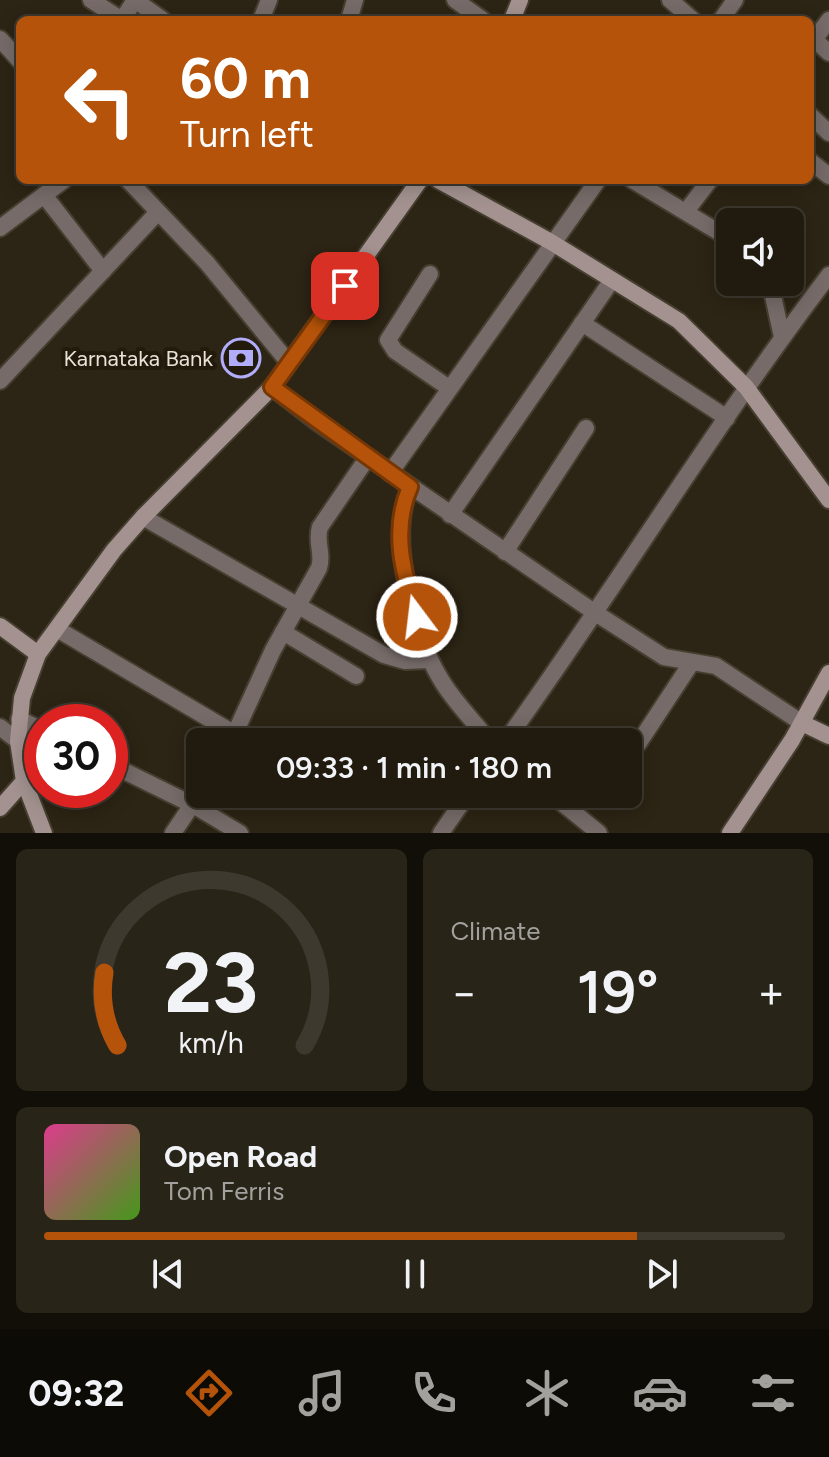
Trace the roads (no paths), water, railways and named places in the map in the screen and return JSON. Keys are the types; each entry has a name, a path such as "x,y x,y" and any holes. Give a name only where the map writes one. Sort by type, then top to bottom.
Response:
{"main road":[{"path":"0,808 24,781 18,741 19,719 22,698 38,654 143,517 272,387 417,184"},
{"path":"445,184 551,242 679,321 746,387 829,500"},
{"path":"0,626 38,654"},
{"path":"730,833 802,723 829,673"},
{"path":"802,723 829,736"},
{"path":"34,808 44,833"}],"street":[{"path":"91,0 116,16"},
{"path":"135,0 157,16"},
{"path":"455,0 477,16"},
{"path":"670,0 688,16"},
{"path":"814,39 829,20"},
{"path":"0,39 16,57"},
{"path":"814,119 829,133"},
{"path":"0,228 59,184"},
{"path":"138,184 158,212 207,263 289,363"},
{"path":"390,473 595,184"},
{"path":"639,184 716,230"},
{"path":"687,210 707,184"},
{"path":"44,195 103,271"},
{"path":"0,381 158,212"},
{"path":"430,274 388,340 395,351 449,388"},
{"path":"515,728 597,614 746,387 829,275"},
{"path":"450,515 612,280"},
{"path":"773,296 782,337"},
{"path":"582,323 727,418"},
{"path":"272,387 450,515 664,657 716,666 802,723"},
{"path":"505,552 586,428"},
{"path":"238,728 322,559 317,535 320,527 368,457"},
{"path":"410,487 401,507 399,549 430,660 441,681 479,728"},
{"path":"143,517 395,660 430,660"},
{"path":"57,629 217,728"},
{"path":"283,632 356,676"},
{"path":"642,738 692,662"},
{"path":"19,719 24,721"},
{"path":"0,727 18,741"},
{"path":"128,771 186,795"},
{"path":"173,833 190,808"},
{"path":"208,808 240,833"},
{"path":"441,833 458,808"},
{"path":"568,808 599,833"}],"place":[{"name":"Karnataka Bank","path":"241,358"}]}
